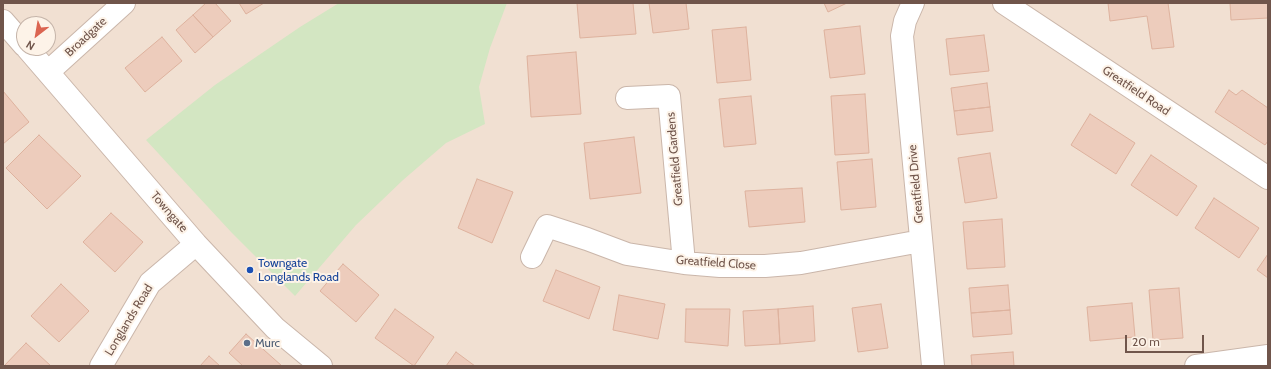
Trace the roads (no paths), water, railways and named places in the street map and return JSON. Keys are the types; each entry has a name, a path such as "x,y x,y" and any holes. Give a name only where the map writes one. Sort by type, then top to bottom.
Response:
{"street":[{"name":"Broadgate","path":"48,72 124,3"},
{"name":"Greatfield Drive","path":"912,3 905,21 902,36 933,366"},
{"name":"Greatfield Road","path":"1004,3 1268,178"},
{"path":"3,20 16,35"},
{"name":"Towngate","path":"34,56 196,244 275,328 321,366"},
{"name":"Greatfield Gardens","path":"627,98 669,96 684,263"},
{"name":"Greatfield Close","path":"532,257 547,226 627,254 684,263 720,266 765,266 801,263 921,241"},
{"name":"Longlands Road","path":"101,366 150,283 196,244"},
{"path":"1196,366 1268,356"}],"place":[{"name":"Towngate Longlands Road","path":"250,270"},
{"name":"Murc","path":"247,343"}]}
